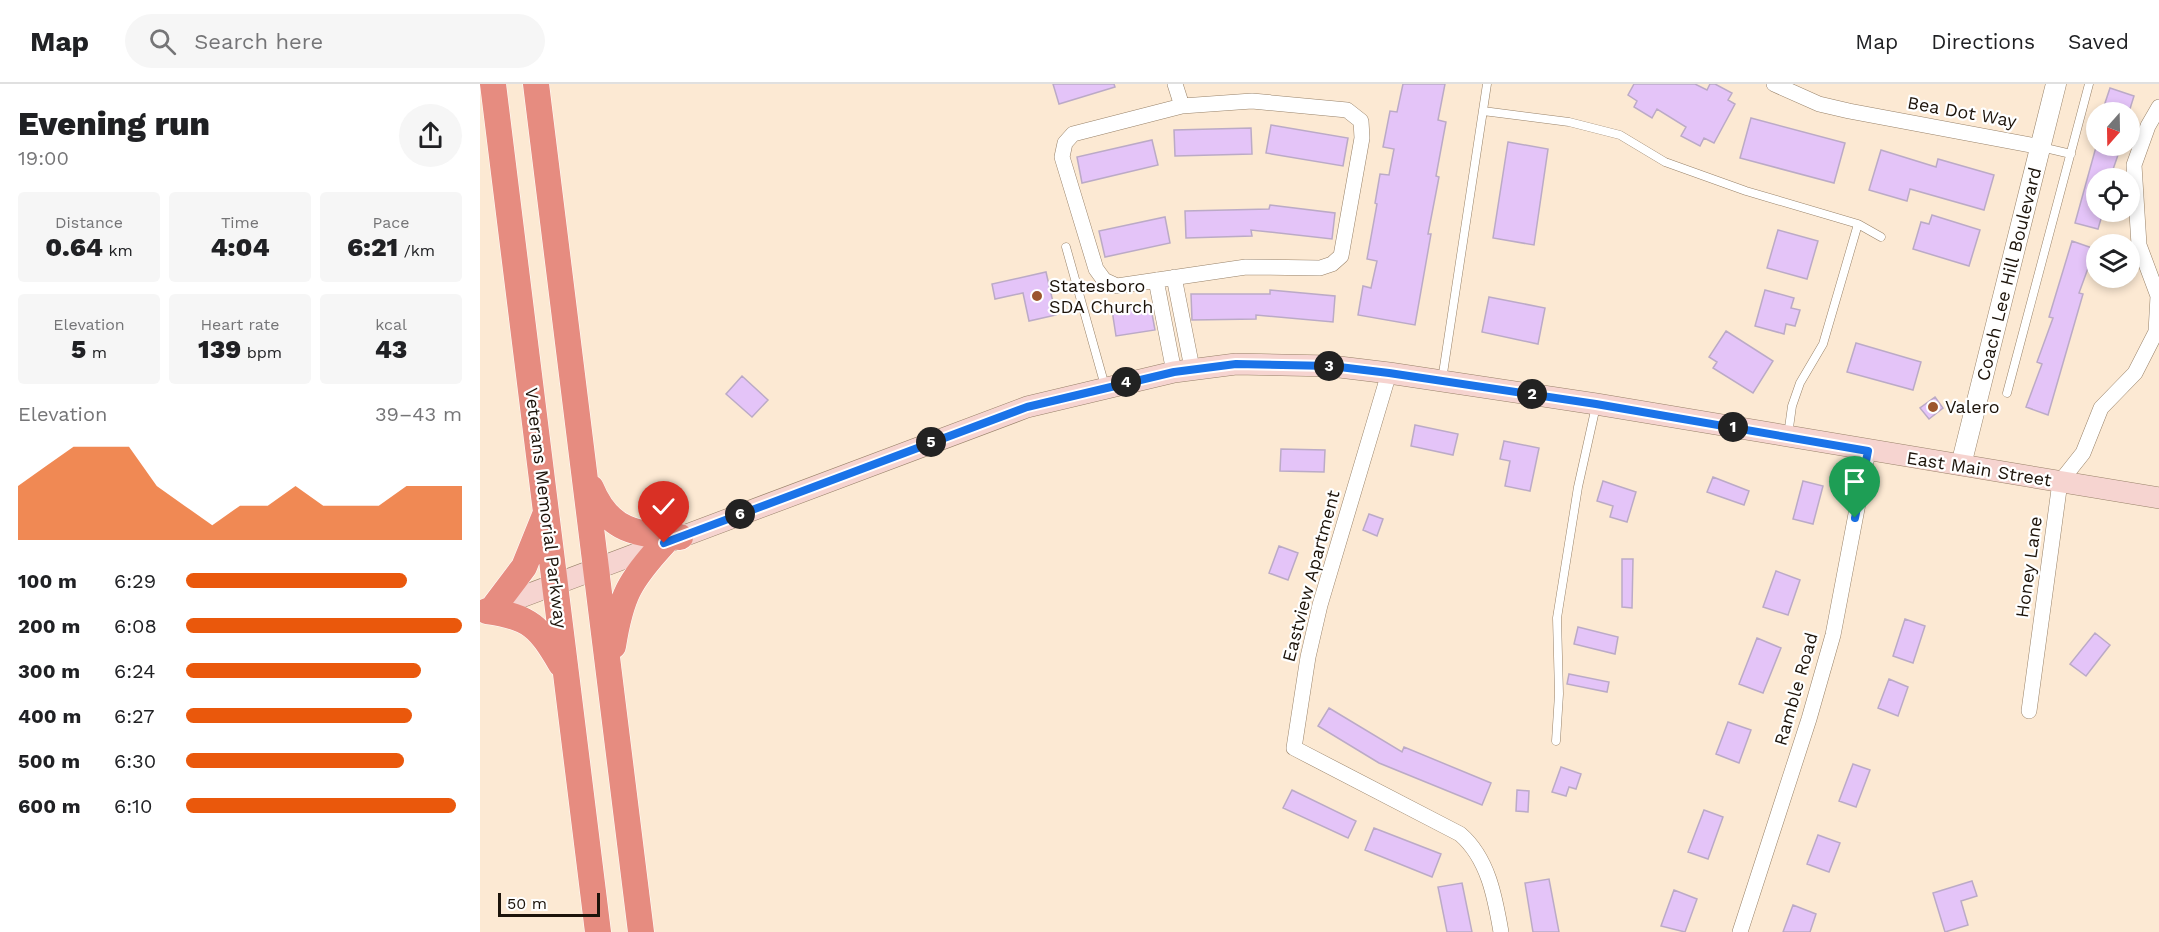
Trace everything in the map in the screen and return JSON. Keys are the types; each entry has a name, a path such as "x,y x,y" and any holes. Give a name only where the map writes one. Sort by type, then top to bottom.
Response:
{"highway":[{"name":"Veterans Memorial Parkway","path":"493,84 598,932"},
{"path":"536,84 641,932"},
{"path":"584,471 597,502 616,524 646,535 672,540"},
{"path":"487,610 524,567 547,509"},
{"path":"609,674 618,615 626,590 637,573 672,540"},
{"path":"487,610 512,614 530,622 543,633 566,673"}],"main road":[{"name":"East Main Street","path":"487,610 556,586 1027,407 1105,386 1183,370 1236,364 1290,364 1389,373 1596,404 2159,498"}],"street":[{"path":"1175,84 1182,106"},
{"name":"Bea Dot Way","path":"1774,84 1810,100 1849,111 2041,147"},
{"name":"Coach Lee Hill Boulevard","path":"1961,465 2056,84"},
{"path":"1252,101 1347,110 1361,121 1362,138 1341,256 1332,264 1320,268 1246,267 1174,277 1117,286 1104,280 1096,269 1062,157 1065,143 1072,134 1182,106 1252,101"},
{"path":"2060,482 2083,453 2102,408 2134,373 2156,332 2158,296 2139,245 2134,165 2148,126 2159,107"},
{"path":"1174,277 1183,370"},
{"path":"1156,280 1183,370"},
{"name":"Eastview Apartment","path":"1389,373 1320,605 1308,657 1294,748 1460,834 1473,845 1486,869 1501,932"},
{"name":"Ramble Road","path":"1740,932 1809,719 1833,634 1868,451"},
{"name":"Honey Lane","path":"2029,711 2060,482"}],"lane":[{"path":"1442,381 1487,84"},
{"path":"2007,393 2089,84"},
{"path":"1483,111 1569,122 1620,135 1665,162 1746,191 1858,224 1881,237"},
{"path":"2041,147 2071,154"},
{"path":"1787,436 1792,406 1800,383 1823,344 1858,224"},
{"path":"1066,247 1105,386"},
{"path":"1556,741 1559,694 1557,618 1578,487 1596,404"}],"building":[{"path":"1053,84 1114,84 1115,87 1059,104"},
{"path":"1403,84 1445,84 1438,120 1446,122 1436,176 1439,177 1428,234 1431,234 1415,325 1358,315 1363,286 1371,288 1377,261 1367,259 1377,204 1375,203 1380,174 1389,175 1394,149 1383,147 1390,111 1397,112"},
{"path":"1634,84 1695,84 1707,90 1710,84 1715,84 1732,93 1728,100 1735,104 1714,143 1704,138 1700,146 1681,136 1686,127 1657,109 1652,118 1634,107 1637,101 1628,95"},
{"path":"2110,88 2134,96 2132,102 2105,102"},
{"path":"1751,118 1845,143 1834,183 1740,158"},
{"path":"1271,125 1348,138 1343,166 1266,153"},
{"path":"1251,128 1252,154 1175,156 1174,130"},
{"path":"1152,140 1158,165 1082,183 1077,157"},
{"path":"1508,142 1548,149 1534,245 1493,238"},
{"path":"1881,150 1936,167 1938,159 1994,175 1984,210 1910,189 1907,201 1869,190"},
{"path":"2094,156 2118,156 2113,168 2090,168"},
{"path":"2086,183 2086,222 2100,222 2098,229 2075,223"},
{"path":"1270,205 1335,213 1332,239 1251,230 1252,236 1186,238 1185,211 1269,209"},
{"path":"1932,215 1980,230 1969,266 1913,249 1921,222 1929,224"},
{"path":"1165,217 1170,243 1105,257 1099,231"},
{"path":"1778,230 1818,241 1807,279 1767,268"},
{"path":"2072,241 2086,246 2086,274 2079,293 2083,294 2048,415 2026,407 2042,364 2037,362 2053,318 2049,317"},
{"name":"Statesboro SDA Church","path":"1046,272 1056,315 1029,321 1023,293 995,299 992,284"},
{"path":"1270,290 1335,296 1333,322 1256,315 1256,319 1192,320 1191,294 1270,294"},
{"path":"1765,290 1794,298 1791,308 1800,310 1795,326 1786,324 1784,334 1755,326"},
{"path":"1489,297 1545,308 1538,344 1482,332"},
{"path":"1150,303 1155,330 1116,336 1112,310"},
{"path":"1726,331 1773,361 1753,393 1713,368 1717,362 1709,357"},
{"path":"1856,343 1921,362 1913,390 1847,372"},
{"path":"742,376 768,400 752,417 726,394"},
{"path":"1935,397 1943,408 1929,419 1920,408"},
{"path":"1415,425 1458,434 1453,455 1411,446"},
{"path":"1504,441 1539,448 1530,491 1505,486 1510,461 1500,459"},
{"path":"1281,449 1325,450 1324,472 1280,471"},
{"path":"1713,477 1749,491 1744,505 1707,492"},
{"path":"1603,481 1636,492 1627,522 1610,517 1613,506 1597,501"},
{"path":"1803,481 1823,486 1813,524 1793,519"},
{"path":"1369,514 1383,519 1377,536 1363,530"},
{"path":"1279,546 1298,553 1288,580 1269,573"},
{"path":"1622,559 1633,559 1632,608 1622,607"},
{"path":"1776,571 1800,580 1788,615 1763,607"},
{"path":"1905,619 1925,626 1913,663 1893,656"},
{"path":"1578,627 1618,637 1615,654 1574,644"},
{"path":"2095,633 2110,645 2086,676 2070,664"},
{"path":"1757,638 1781,648 1763,693 1739,684"},
{"path":"1569,674 1609,682 1607,692 1567,684"},
{"path":"1889,679 1908,687 1898,716 1878,708"},
{"path":"1329,708 1402,752 1404,747 1491,783 1482,805 1379,763 1318,726"},
{"path":"1728,722 1751,730 1739,763 1716,754"},
{"path":"1853,764 1870,770 1856,807 1839,801"},
{"path":"1561,767 1581,774 1576,789 1569,787 1566,796 1552,792"},
{"path":"1292,790 1356,821 1348,838 1283,808"},
{"path":"1517,790 1529,791 1528,812 1516,811"},
{"path":"1704,810 1723,817 1708,859 1688,852"},
{"path":"1374,828 1441,854 1432,877 1365,850"},
{"path":"1818,835 1840,843 1829,872 1807,864"},
{"path":"1549,879 1559,932 1533,932 1525,883"},
{"path":"1972,881 1977,896 1961,901 1968,925 1945,932 1933,893"},
{"path":"1462,883 1472,932 1447,932 1438,887"},
{"path":"1674,890 1697,899 1685,932 1661,926"},
{"path":"1793,905 1816,914 1810,932 1783,932"}],"place":[{"name":"Statesboro SDA Church","path":"1037,296"},
{"name":"Valero","path":"1933,407"}],"route":[{"path":"664,543 1027,407 1105,386 1192,368 1236,364 1331,366 1389,373 1596,404 1868,451 1855,518"}]}
